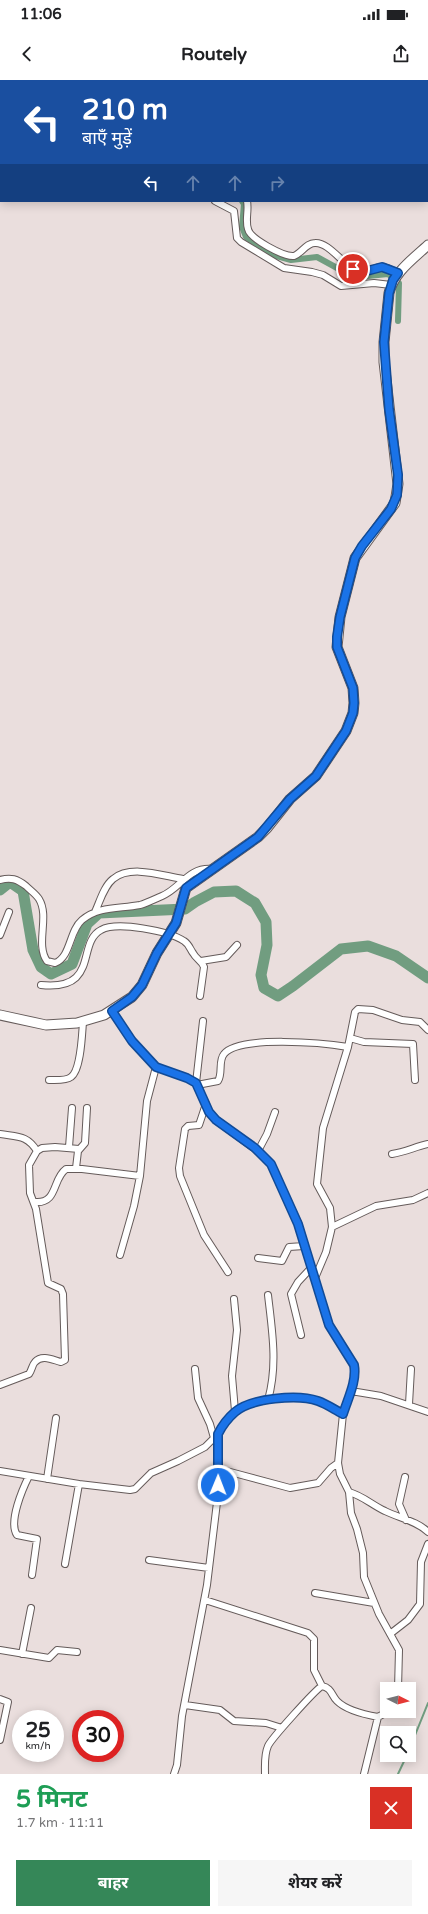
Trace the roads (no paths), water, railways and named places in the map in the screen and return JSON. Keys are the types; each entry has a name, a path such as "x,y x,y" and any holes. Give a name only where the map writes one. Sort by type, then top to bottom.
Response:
{"main road":[{"path":"0,1016 46,1025 83,1022 112,1011 132,997 138,991 157,953 176,923 186,888 258,837 290,799 316,776 346,731 353,713 354,703 353,688 337,647 340,617 355,558 395,503 398,484 384,362 385,325 394,278 428,245"}],"street":[{"path":"217,202 234,211 237,238 241,242 284,268 323,275 341,286 374,283 394,278"},
{"path":"247,202 249,233 254,238 279,252 294,256 311,244 318,243 333,252 342,262 357,271 363,272 382,267 394,278"},
{"path":"0,880 11,878 20,881 40,900 43,910 43,952 45,957 51,963 55,963 62,959 76,926 82,920 95,912 112,907 141,904 165,895 183,879 201,870 214,869"},
{"path":"95,912 106,887 117,876 142,870 183,879"},
{"path":"0,935 9,912"},
{"path":"41,985 60,984 75,978 82,971 94,935 104,928 124,926 170,934 186,942 194,956 201,961 204,971 200,996"},
{"path":"201,961 226,957 237,945"},
{"path":"315,1278 326,1252 332,1227 330,1208 326,1199 317,1187 323,1128 348,1047 354,1015 358,1009 373,1010 402,1020 420,1022 428,1030"},
{"path":"112,1011 132,1041 156,1067 187,1078 196,1084 216,1120 258,1151 271,1164 298,1224 329,1325 354,1365 355,1378 343,1414 338,1463 340,1474 349,1492 351,1513 358,1529 363,1553 364,1577 374,1603 399,1650 398,1682"},
{"path":"196,1084 203,1021"},
{"path":"49,1080 68,1079 73,1075 80,1049 83,1022"},
{"path":"350,1038 364,1042 413,1044 415,1080"},
{"path":"196,1084 218,1081 221,1073 222,1057 224,1053 230,1049 269,1042 315,1042 348,1047"},
{"path":"120,1255 133,1212 140,1176 147,1101 156,1067"},
{"path":"206,1104 200,1125 188,1126 184,1129 179,1173 204,1235 228,1272"},
{"path":"69,1147 72,1108"},
{"path":"0,1385 29,1374 37,1360 45,1357 61,1362 66,1358 63,1294 61,1289 48,1283 35,1202 30,1193 29,1165 37,1151 48,1147 69,1147 79,1149 84,1146 87,1108"},
{"path":"258,1151 267,1134 274,1112"},
{"path":"0,1134 25,1138 29,1140 37,1151"},
{"path":"392,1154 406,1152 414,1147 428,1144"},
{"path":"76,1168 79,1149"},
{"path":"35,1202 48,1200 55,1191 64,1170 76,1168 140,1176"},
{"path":"332,1227 376,1206 413,1200 428,1193"},
{"path":"258,1258 282,1261 289,1247 304,1246"},
{"path":"301,1334 291,1294 298,1282 311,1268"},
{"path":"268,1295 274,1364 273,1382 268,1400"},
{"path":"234,1299 236,1330 232,1376 235,1412"},
{"path":"174,1774 177,1765 185,1705 205,1600 218,1494 219,1469 216,1436 198,1398 195,1369"},
{"path":"409,1404 411,1369"},
{"path":"350,1391 382,1396 409,1404 428,1412"},
{"path":"0,1471 79,1484 130,1490 135,1489 151,1473 178,1462 205,1447 235,1412 251,1404 268,1400 294,1398 311,1399 343,1414"},
{"path":"47,1479 56,1418"},
{"path":"219,1469 290,1488 318,1483 331,1468 338,1463"},
{"path":"29,1476 20,1496 14,1529 17,1535 37,1539 32,1575"},
{"path":"404,1477 399,1504 406,1520"},
{"path":"65,1564 79,1484"},
{"path":"349,1492 359,1495 385,1512 427,1530"},
{"path":"390,1634 408,1620 420,1604 421,1562 428,1544"},
{"path":"149,1560 209,1568"},
{"path":"315,1593 374,1603"},
{"path":"205,1600 308,1633 314,1639 314,1670 322,1686 330,1690 336,1701 378,1717 364,1774"},
{"path":"22,1654 31,1608"},
{"path":"0,1650 49,1658 57,1650 77,1652"},
{"path":"265,1774 268,1744 322,1686"},
{"path":"0,1699 8,1702 0,1740"},
{"path":"185,1705 220,1710 234,1721 266,1723 282,1728"}],"waterway":[{"path":"243,202 244,204 242,227 246,237 273,255 291,260 317,257 348,274 358,277 388,274 399,283 398,321"},
{"path":"0,890 10,882 23,891 33,950 41,967 51,974 72,964 87,924 99,913 185,909 214,892 236,891 255,903 266,922 267,945 261,975 264,988 278,996 341,949 368,946 396,956 428,978"},
{"path":"416,1733 428,1703"},
{"path":"398,1774 404,1762"}]}
